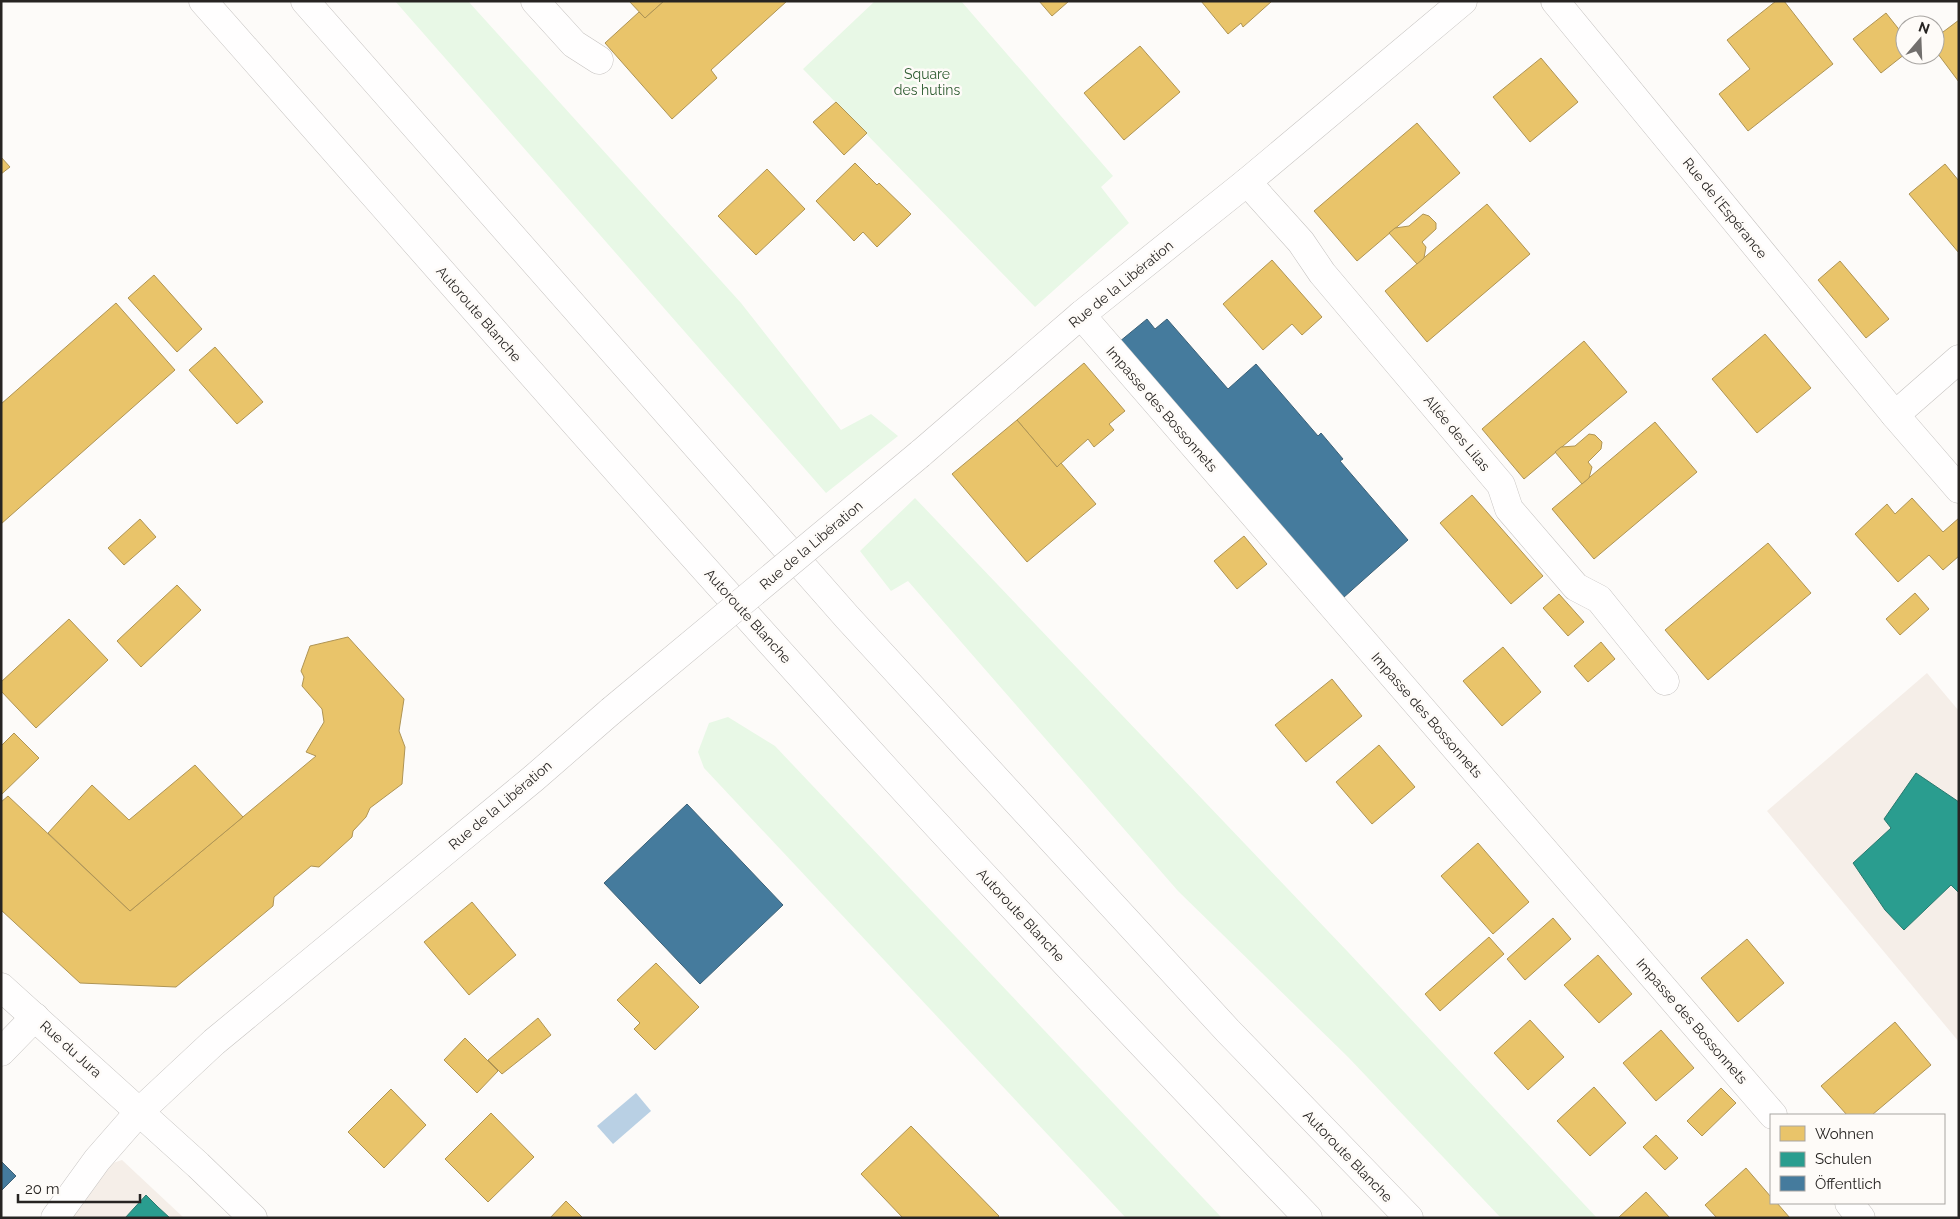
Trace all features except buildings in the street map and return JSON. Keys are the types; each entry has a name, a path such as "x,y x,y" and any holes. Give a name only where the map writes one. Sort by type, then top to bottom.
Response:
{"main road":[{"name":"Autoroute Blanche","path":"203,1 648,505 876,759 1133,1035 1308,1218"},
{"name":"Autoroute Blanche","path":"305,1 847,617 1228,1031 1409,1218"},
{"path":"535,1 574,44 599,60"},
{"name":"Rue de la Libération","path":"55,1218 97,1160 139,1112 214,1042 534,778 611,711 920,454 1081,315 1247,182 1463,1"},
{"name":"Rue de l'Espérance","path":"1555,1 1895,415 1959,489"},
{"name":"Allée des Lilas","path":"1247,182 1301,242 1322,273 1501,484 1509,509 1576,587 1599,599 1666,681"},
{"name":"Impasse des Bossonnets","path":"1081,315 1772,1114"},
{"path":"1895,415 1959,359"},
{"name":"Rue du Jura","path":"1,987 253,1218"},
{"path":"1,1052 35,1017"},
{"path":"1849,1204 1862,1218"}],"shaded area":[{"path":"1927,673 1959,711 1959,1042 1767,811"},
{"path":"122,1160 184,1218 72,1218 110,1164"}],"green space":[{"path":"395,1 468,1 741,303 841,430 871,414 898,436 826,493"},
{"name":"Square des hutins","path":"875,1 961,1 1113,176 1101,187 1129,223 1035,307 803,69"},
{"path":"915,498 1348,952 1597,1218 1501,1218 1348,1057 1178,891 908,581 891,591 860,551"},
{"path":"728,717 775,746 1222,1218 1126,1218 704,768 698,752 709,723"}],"water":[{"path":"636,1093 651,1111 613,1144 597,1126"}]}
